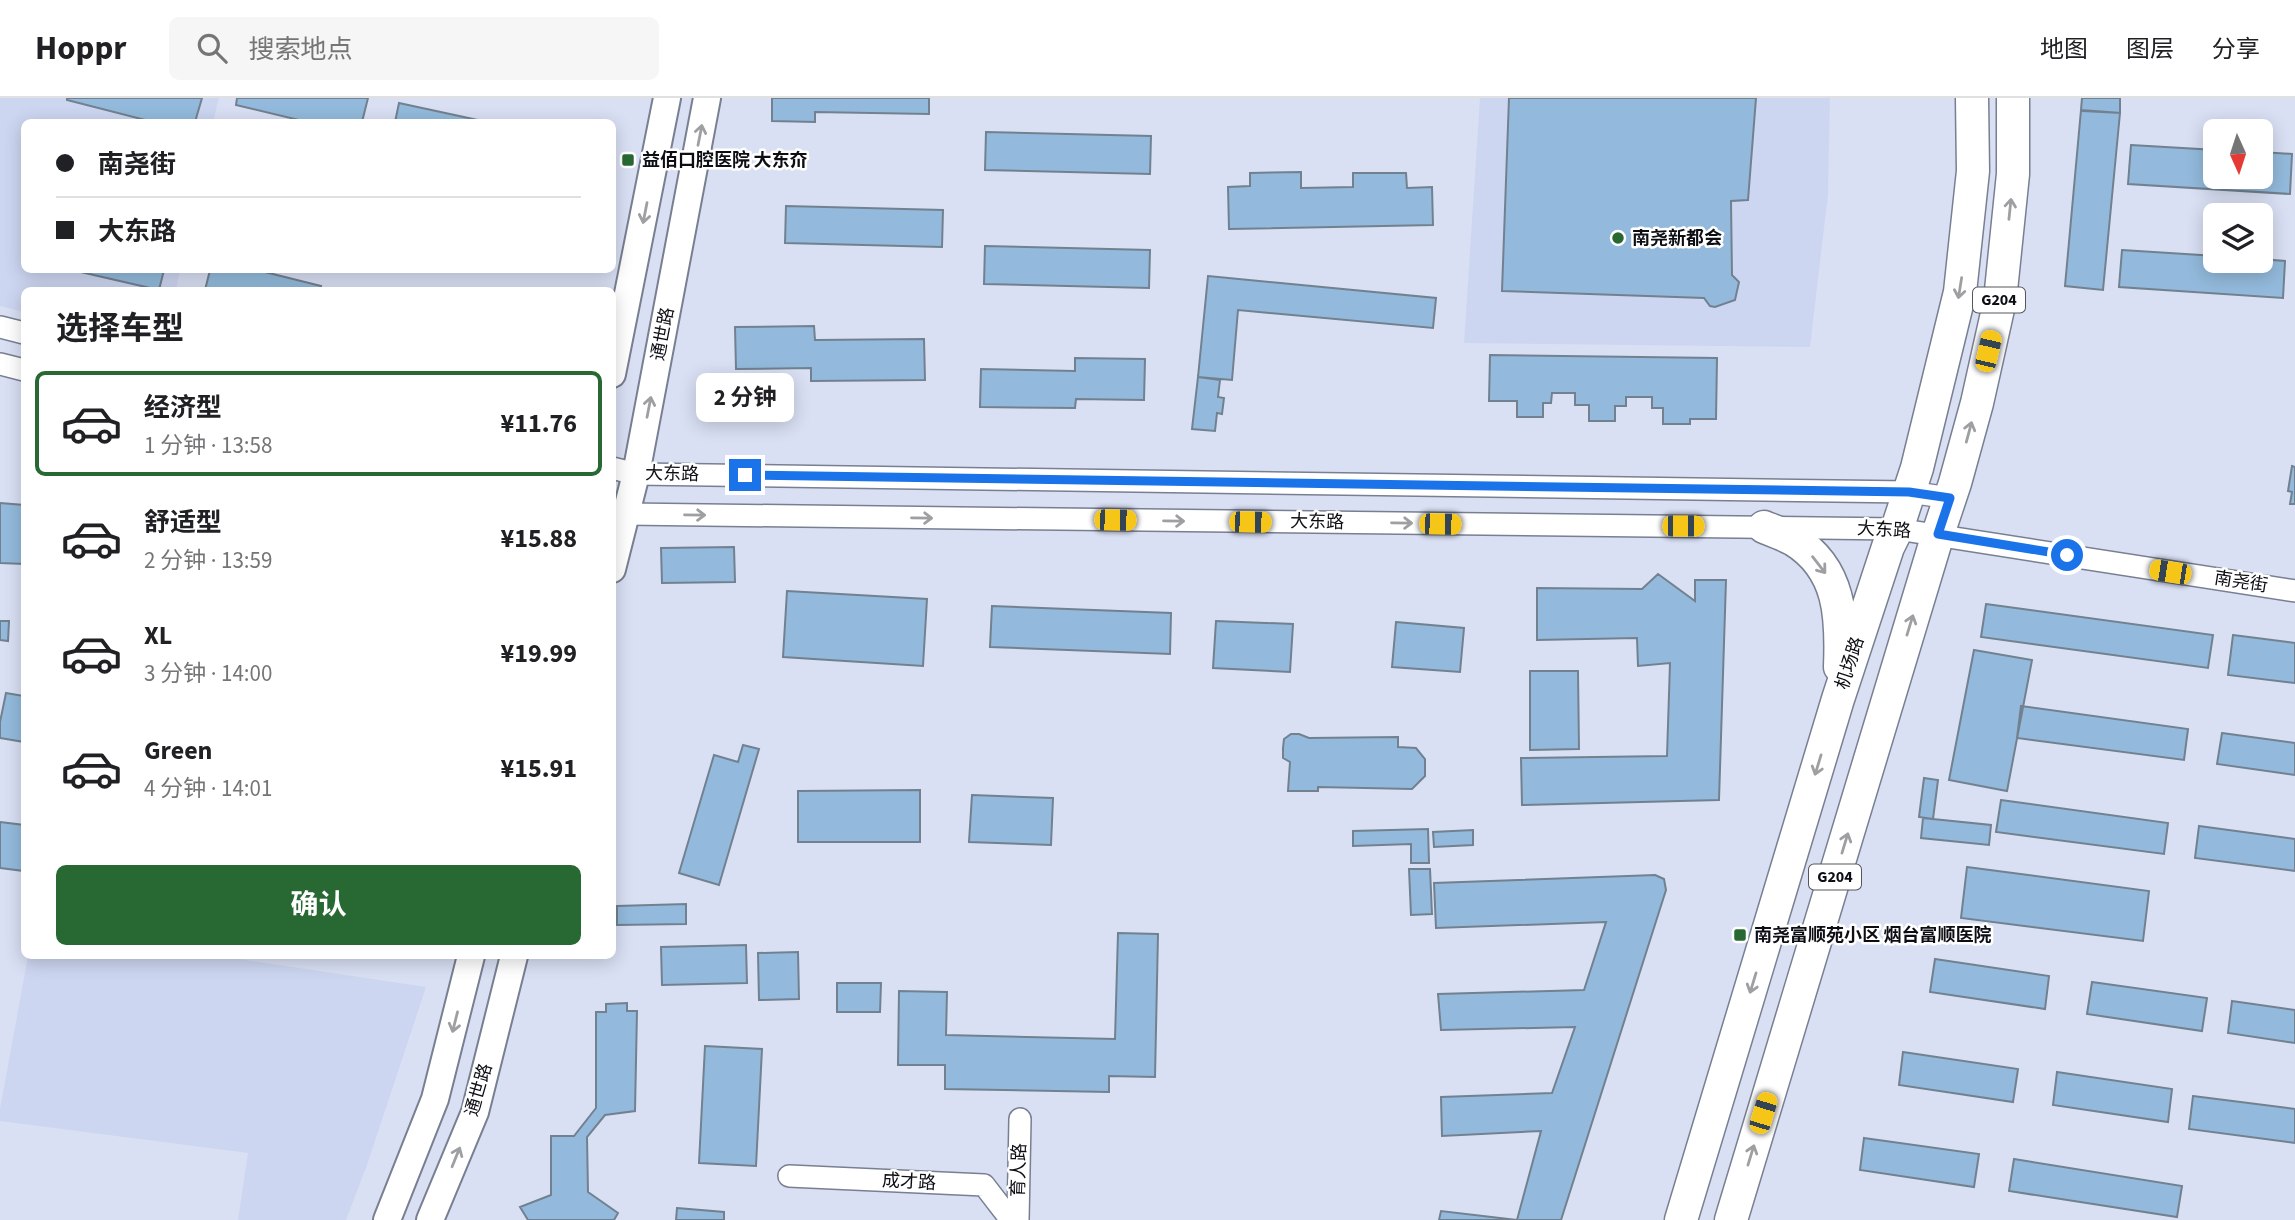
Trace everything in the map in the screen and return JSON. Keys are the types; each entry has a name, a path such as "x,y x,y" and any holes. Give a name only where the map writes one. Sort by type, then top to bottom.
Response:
{"highway":[{"name":"机场路","path":"1681,1220 1838,699 1917,468 1960,292 1973,171 1972,98"},
{"name":"G204","path":"1950,498 1977,403 2000,300 2013,174 2013,98"},
{"path":"1938,534 1950,498"},
{"path":"1764,527 1794,540 1817,560 1833,584 1839,610 1841,643 1838,699"},
{"name":"G204","path":"1731,1220 1938,534"}],"main road":[{"path":"616,354 667,98"},
{"name":"通世路","path":"616,536 624,471 707,98"},
{"path":"387,1220 435,1099 470,959"},
{"name":"通世路","path":"430,1220 475,1112 513,959"}],"street":[{"path":"0,327 21,332"},
{"path":"0,364 21,369"},
{"name":"大东路","path":"624,471 1909,492 1950,498"},
{"name":"大东路","path":"619,512 1897,529 1938,534"},
{"name":"南尧街","path":"1938,534 2295,591"},
{"name":"育人路","path":"1018,1220 1020,1119"},
{"name":"成才路","path":"789,1176 984,1185 1012,1220"}],"shaded area":[{"path":"0,98 219,98 214,119 21,119 21,273 179,273 177,287 21,287 21,311 0,306"},
{"path":"1480,98 1830,98 1828,194 1810,347 1464,343"},
{"path":"27,959 239,959 426,987 346,1220 238,1220 248,1153 0,1121"}],"building":[{"path":"202,98 196,119 141,119 67,100"},
{"path":"237,98 368,98 363,119 294,119 236,105"},
{"path":"772,98 929,98 929,114 815,112 815,122 772,121"},
{"name":"南尧新都会","path":"1509,98 1756,98 1748,200 1731,201 1732,275 1739,282 1735,300 1715,307 1710,306 1704,298 1502,291"},
{"path":"2082,98 2120,98 2120,113 2083,111"},
{"path":"399,103 473,119 396,119"},
{"path":"2081,110 2120,113 2103,290 2065,286"},
{"path":"986,132 1151,136 1150,174 985,170"},
{"path":"2131,145 2203,149 2203,189 2128,184"},
{"path":"2273,153 2292,154 2290,194 2209,189 2273,189"},
{"path":"1301,172 1301,188 1353,187 1353,173 1406,173 1407,188 1432,187 1433,225 1229,229 1228,187 1250,186 1250,173"},
{"path":"786,206 943,210 942,247 785,243"},
{"path":"985,246 1150,250 1149,288 984,284"},
{"path":"2122,250 2203,255 2203,273 2273,273 2273,260 2285,261 2283,298 2119,287"},
{"path":"85,273 163,273 160,287 146,287"},
{"path":"209,273 269,273 321,286 321,287 206,287"},
{"path":"1208,276 1436,298 1433,328 1238,310 1232,380 1198,377"},
{"path":"814,326 815,340 924,339 925,380 811,381 811,368 736,369 735,327"},
{"path":"1490,355 1717,358 1716,419 1690,419 1690,424 1663,424 1663,408 1652,408 1652,397 1626,397 1626,406 1615,406 1615,421 1589,421 1589,405 1575,405 1575,393 1552,393 1551,403 1543,403 1543,417 1517,417 1517,401 1489,401"},
{"path":"1075,358 1145,359 1144,400 1076,399 1075,408 980,407 981,369 1075,371"},
{"path":"1198,377 1220,380 1218,397 1224,398 1222,414 1217,413 1215,431 1192,429"},
{"path":"2292,466 2295,467 2295,504 2290,504 2292,492 2288,491"},
{"path":"0,503 21,505 21,564 0,563"},
{"path":"734,547 735,582 662,583 661,548"},
{"path":"1658,574 1695,601 1695,580 1726,580 1719,800 1522,805 1521,758 1667,756 1670,663 1638,666 1637,638 1537,640 1537,588 1642,589"},
{"path":"787,591 927,599 923,666 783,657"},
{"path":"1986,604 2213,635 2208,668 1981,637"},
{"path":"992,606 1171,613 1170,654 990,647"},
{"path":"0,621 9,621 8,641 0,640"},
{"path":"1216,621 1293,624 1290,672 1213,668"},
{"path":"1396,622 1464,628 1460,672 1392,667"},
{"path":"2233,635 2295,643 2295,683 2228,675"},
{"path":"1974,650 2032,660 2007,791 1949,780"},
{"path":"1530,671 1578,671 1579,749 1530,750"},
{"path":"6,693 21,696 21,742 0,738 0,722"},
{"path":"2021,706 2188,729 2184,760 2017,738"},
{"path":"2222,733 2295,743 2295,775 2217,764"},
{"path":"1291,734 1309,738 1398,737 1398,747 1416,748 1425,759 1425,776 1412,789 1318,787 1318,791 1288,791 1290,762 1283,758 1283,748 1284,739"},
{"path":"743,745 759,749 719,885 679,873 714,755 738,762"},
{"path":"1924,778 1938,780 1933,819 1919,817"},
{"path":"920,790 920,842 798,842 798,791"},
{"path":"972,795 1053,798 1051,845 969,842"},
{"path":"2001,800 2168,823 2164,854 1996,832"},
{"path":"1923,818 1991,825 1989,845 1921,838"},
{"path":"0,822 21,825 21,871 0,868"},
{"path":"2199,826 2295,839 2295,871 2195,858"},
{"path":"1428,829 1429,863 1411,863 1411,844 1353,846 1353,831"},
{"path":"1473,830 1473,845 1434,847 1433,832"},
{"path":"1967,867 2149,891 2143,941 1961,918"},
{"path":"1409,869 1430,869 1432,914 1411,915"},
{"path":"1655,875 1664,879 1666,890 1561,1220 1517,1220 1541,1131 1442,1136 1441,1097 1552,1093 1575,1027 1441,1030 1438,994 1584,990 1606,922 1436,928 1434,883"},
{"path":"686,904 686,924 617,925 617,906"},
{"path":"1118,933 1158,934 1155,1077 1109,1076 1109,1092 945,1089 945,1065 898,1065 899,991 947,992 946,1035 1115,1039"},
{"path":"746,945 747,983 662,985 661,947"},
{"path":"798,952 799,999 759,1000 758,953"},
{"path":"1935,959 2049,976 2045,1009 1930,992"},
{"path":"2092,982 2207,998 2202,1031 2087,1014"},
{"path":"837,983 881,983 880,1012 837,1012"},
{"path":"2232,1001 2295,1010 2295,1043 2228,1033"},
{"path":"627,1003 627,1011 637,1011 635,1111 605,1115 587,1137 588,1192 618,1213 614,1220 528,1220 520,1207 551,1195 551,1136 574,1136 596,1108 596,1012 606,1012 606,1004"},
{"path":"705,1046 762,1049 756,1166 699,1163"},
{"path":"1903,1052 2018,1069 2013,1102 1899,1085"},
{"path":"2057,1072 2172,1089 2168,1122 2053,1105"},
{"path":"2193,1096 2295,1109 2295,1143 2189,1129"},
{"path":"1864,1138 1979,1154 1974,1187 1860,1170"},
{"path":"2014,1159 2182,1186 2177,1217 2009,1191"},
{"path":"677,1208 724,1212 724,1220 676,1220"},
{"path":"1441,1211 1517,1220 1439,1220"}],"place":[{"name":"益佰口腔医院 大东夼","path":"628,160"},
{"name":"南尧新都会","path":"1618,238"},
{"name":"南尧富顺苑小区 烟台富顺医院","path":"1740,935"}],"route":[{"path":"745,475 1909,492 1950,498 1938,534 2067,555"}]}
